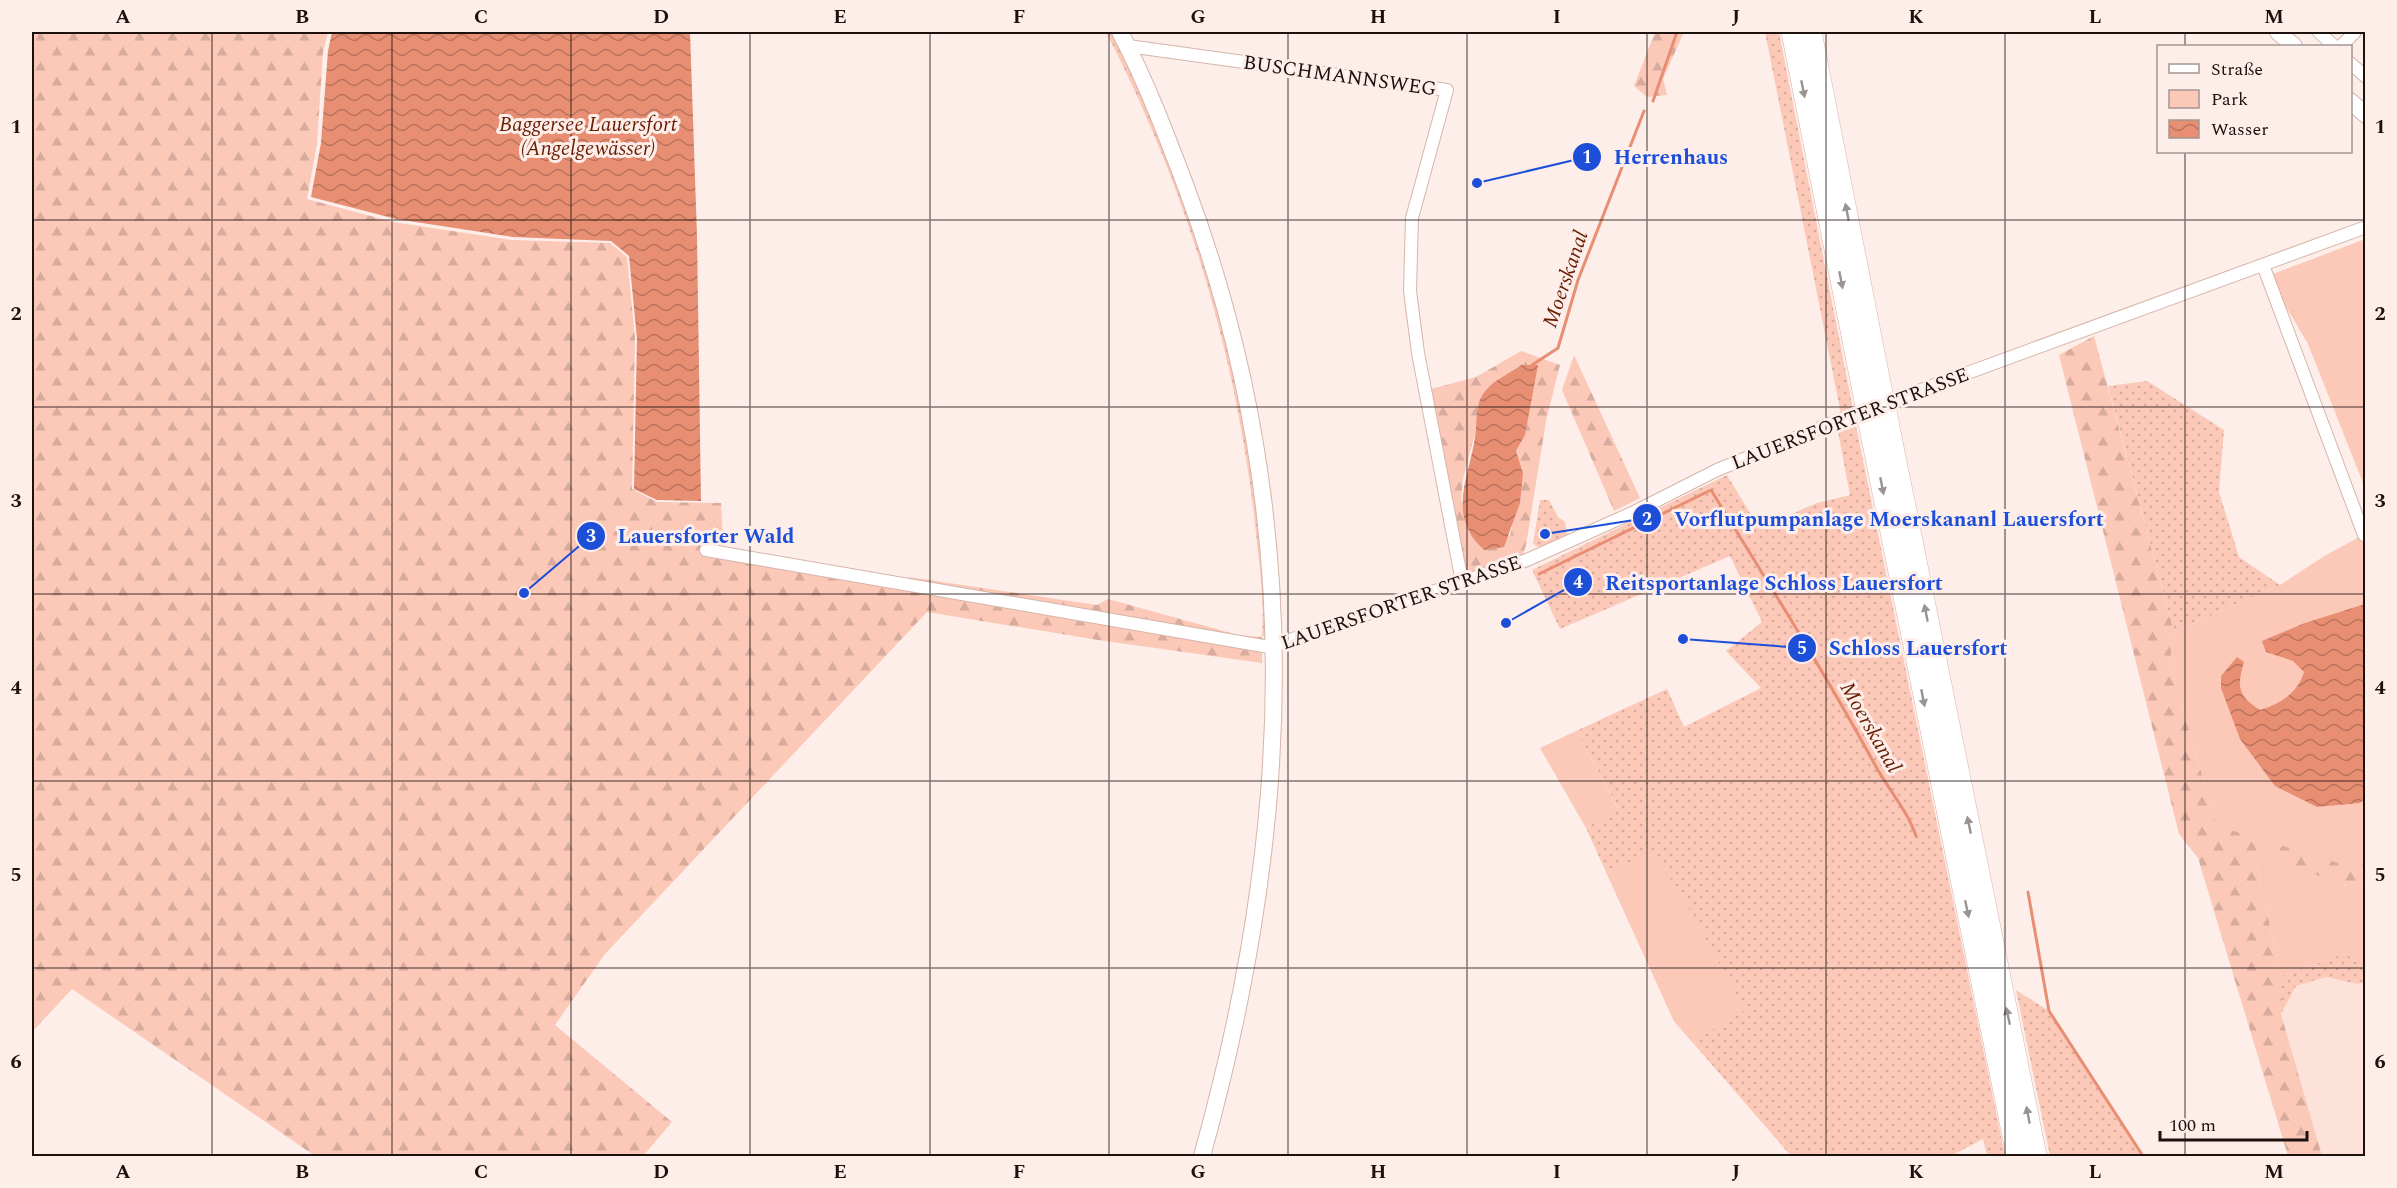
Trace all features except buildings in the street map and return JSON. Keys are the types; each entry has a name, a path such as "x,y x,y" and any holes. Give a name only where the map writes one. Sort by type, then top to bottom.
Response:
{"highway":[{"path":"1792,32 1874,397"},
{"path":"1811,32 1879,425 2017,1156"},
{"path":"1879,425 2036,1156"}],"main road":[{"path":"2278,32 2293,45"},
{"path":"1124,39 1152,100 1198,219 1231,329 1260,466 1270,556 1276,644 1267,832 1243,989 1203,1156"},
{"path":"2352,103 2366,115"}],"street":[{"path":"2319,32 2333,45"},
{"path":"2341,45 2355,32"},
{"name":"BUSCHMANNSWEG","path":"1124,39 1447,90 1412,218 1410,291 1420,364 1462,582"},
{"path":"2352,65 2366,77"},
{"name":"LAUERSFORTER STRASSE","path":"706,550 1269,647 1527,560 1632,513 1717,470 1839,420 2366,228"},
{"path":"2263,265 2364,535"}],"shaded area":[{"path":"2326,977 2357,984 2365,982 2365,1156 2322,1156 2281,1014 2296,986"}],"green space":[{"path":"32,32 328,32 323,52 317,144 307,199 393,222 512,240 610,243 627,257 635,338 632,489 657,502 721,503 724,558 903,587 909,577 1097,605 1108,599 1238,635 1262,637 1262,663 1098,640 927,612 605,954 555,1025 672,1122 643,1156 315,1156 72,989 32,1032"},
{"path":"1106,32 1115,32 1195,225 1244,406 1265,548 1265,635 1262,637 1262,591 1254,515 1245,452 1219,328 1182,207 1134,89"},
{"path":"1655,32 1684,32 1663,79 1667,95 1647,97 1634,86"},
{"path":"1765,32 1779,32 1853,409 1841,414"},
{"path":"2365,239 2365,488 2308,344 2282,300 2273,274"},
{"path":"2094,336 2174,632 2170,664 2217,826 2365,859 2365,880 2347,886 2256,862 2281,976 2281,1014 2322,1156 2288,1156 2198,858 2179,834 2059,355"},
{"path":"1521,351 1560,365 1546,421 1526,545 1522,557 1471,574 1465,573 1431,389 1476,377","holes":["1521,365 1528,419 1526,430 1516,451 1523,473 1510,536 1469,532 1461,499 1463,479 1487,388"]},
{"path":"1574,355 1640,498 1614,511 1562,390"},
{"path":"2147,381 2224,430 2219,492 2239,557 2280,585 2174,632 2108,386"},
{"path":"1856,426 2005,1156 1987,1156 1983,1139 1951,1156 1791,1156 1674,1021 1586,828 1618,808 1576,731 1667,689 1684,727 1761,688 1726,651 1762,622 1730,556 1560,629 1532,570 1727,475 1759,528 1817,503 1850,495 1838,432"},
{"path":"1540,500 1549,500 1558,517 1565,522 1567,535 1542,549 1533,544"},
{"path":"2365,534 2365,859 2348,866 2217,826 2170,664 2174,632 2280,585 2326,555"},
{"path":"1576,731 1618,809 1586,828 1540,748"},
{"path":"1651,851 1680,892 1745,1010 1692,1042 1674,1021 1607,874"},
{"path":"2266,856 2346,886 2365,880 2365,970 2346,953 2281,976 2256,862"},
{"path":"2346,953 2365,970 2365,982 2357,984 2326,977 2296,986 2281,1014 2281,976"},
{"path":"2016,990 2049,1011 2143,1156 2050,1156"}],"water":[{"name":"Baggersee Lauersfort (Angelgewässer)","path":"332,32 690,32 697,236 701,501 657,500 634,489 637,339 629,256 611,241 513,237 396,219 311,197 321,143 328,51"},
{"path":"1521,365 1538,365 1525,435 1516,451 1523,473 1520,503 1504,547 1484,550 1472,537 1463,510 1465,482 1475,437 1478,406 1483,394 1490,386"},
{"path":"2365,604 2365,799 2360,803 2317,807 2275,786 2240,739 2221,688 2221,676 2237,657 2244,662 2240,678 2243,695 2260,710 2274,704 2293,692 2304,672 2293,661 2266,652 2262,641 2305,623"}],"waterway":[{"name":"Moerskanal","path":"1653,101 1677,32"},
{"name":"Moerskanal","path":"1532,365 1558,348 1578,280 1644,111"},
{"name":"Moerskanal","path":"1539,574 1711,490 1908,817 1916,836"},
{"name":"Moerskanal","path":"2028,892 2049,1011 2143,1156"}],"place":[{"name":"Herrenhaus","path":"1477,183"},
{"name":"Vorflutpumpanlage Moerskananl Lauersfort","path":"1545,534"},
{"name":"Lauersforter Wald","path":"524,593"},
{"name":"Reitsportanlage Schloss Lauersfort","path":"1506,623"},
{"name":"Schloss Lauersfort","path":"1683,639"}]}
